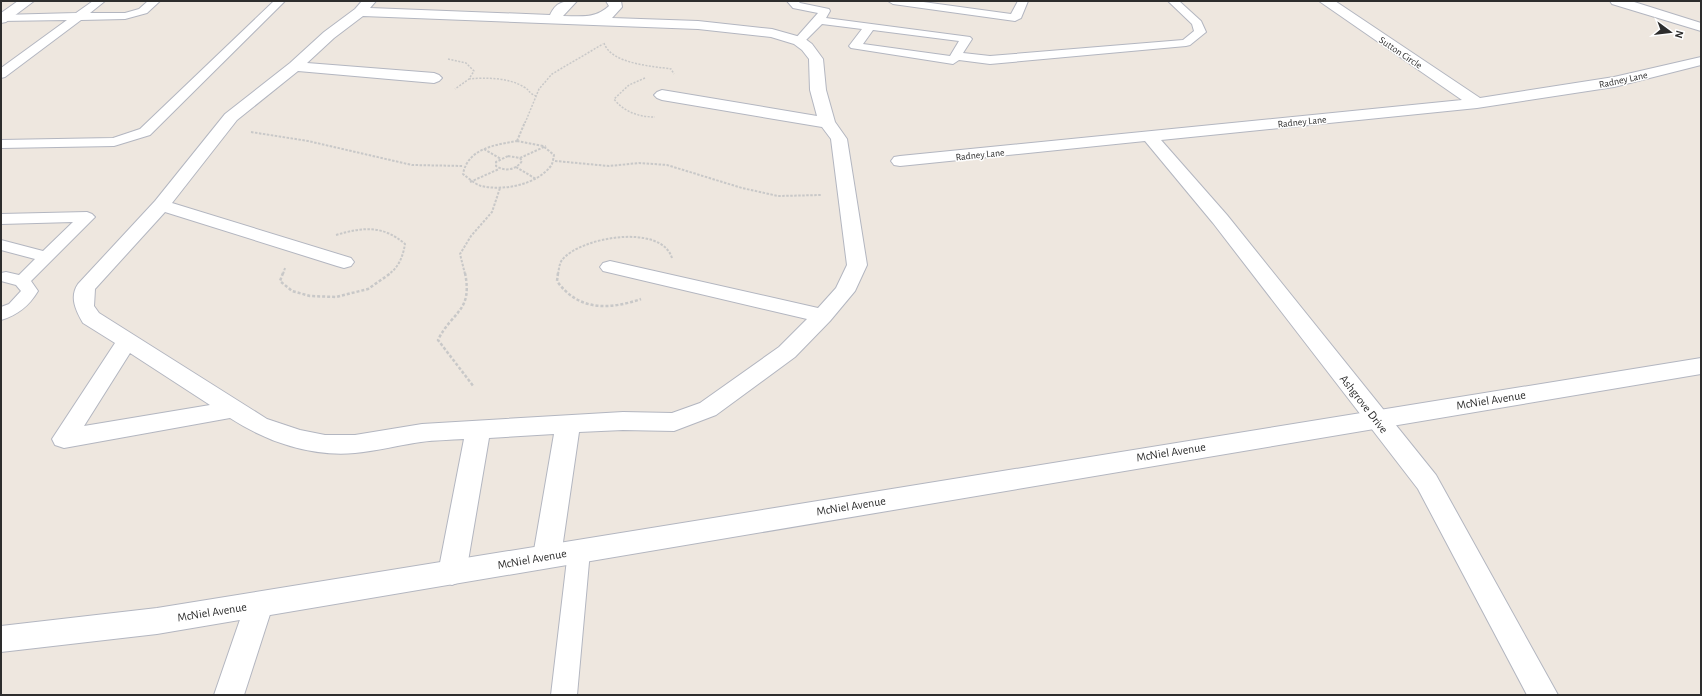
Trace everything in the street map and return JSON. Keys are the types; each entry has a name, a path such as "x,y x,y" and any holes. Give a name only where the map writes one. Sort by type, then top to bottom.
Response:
{"street":[{"path":"1,18 27,1"},
{"path":"554,18 559,10 570,1"},
{"path":"596,20 611,11 616,3 613,1"},
{"name":"Sutton Circle","path":"1326,1 1477,103"},
{"path":"1617,1 1701,27"},
{"path":"365,6 554,18 698,25 772,33 799,41 807,46 816,59 818,90 827,123 839,139 857,265 845,290 823,316 787,352 708,409 674,422 623,421 422,433 355,444 325,444 297,439 259,425 91,318 84,306 85,288 161,205 231,117 295,66 329,35 365,6"},
{"name":"Radney Lane","path":"900,161 1477,103 1614,82 1701,61"},
{"path":"295,66 434,78"},
{"path":"662,95 827,123"},
{"name":"Ashgrove Drive","path":"1150,137 1220,218 1375,418 1427,482 1543,695"},
{"path":"161,205 344,262"},
{"path":"610,267 823,316"},
{"path":"127,341 64,439 234,409"},
{"name":"McNiel Avenue","path":"1,639 157,622 1375,418 1701,366"},
{"path":"547,556 568,425"},
{"path":"452,572 478,430"},
{"path":"229,695 259,604"}],"lane":[{"path":"1,74 100,1"},
{"path":"1,18 125,16 143,11 156,1"},
{"path":"1,144 114,142 146,132 280,1"},
{"path":"792,1 797,6 822,15 870,26 966,39 953,60 855,46 870,26"},
{"path":"799,41 833,1"},
{"path":"893,1 939,4 1014,18 1023,1"},
{"path":"956,56 990,60 1186,43 1200,32 1197,23 1172,1"},
{"path":"1,219 88,217 47,257 14,279 30,291 16,308 1,314"},
{"path":"1,245 47,257"},
{"path":"564,695 579,551"}],"path":[{"path":"517,141 539,89 552,74 603,44 607,38"},
{"path":"603,44 606,51 615,57 671,68 674,75"},
{"path":"469,79 490,77 525,87 530,94 536,96"},
{"path":"248,131 308,141 412,165 464,166"},
{"path":"517,141 534,142 546,146 553,152 555,160 545,173 536,179 525,184 500,188 488,187 470,182 463,174 464,166 471,157 483,149 500,143 517,141"},
{"path":"499,169 496,166 496,162 501,158 508,156 520,158 546,146"},
{"path":"483,149 501,158"},
{"path":"470,182 499,169 504,170 516,167 522,161 520,158"},
{"path":"555,160 609,166 640,163 666,165 742,188 778,196 826,195 825,191"},
{"path":"516,167 536,179"},
{"path":"474,387 438,340 441,330 465,304 467,290 460,254 471,236 492,212 500,188"},
{"path":"468,392 481,384"}]}
